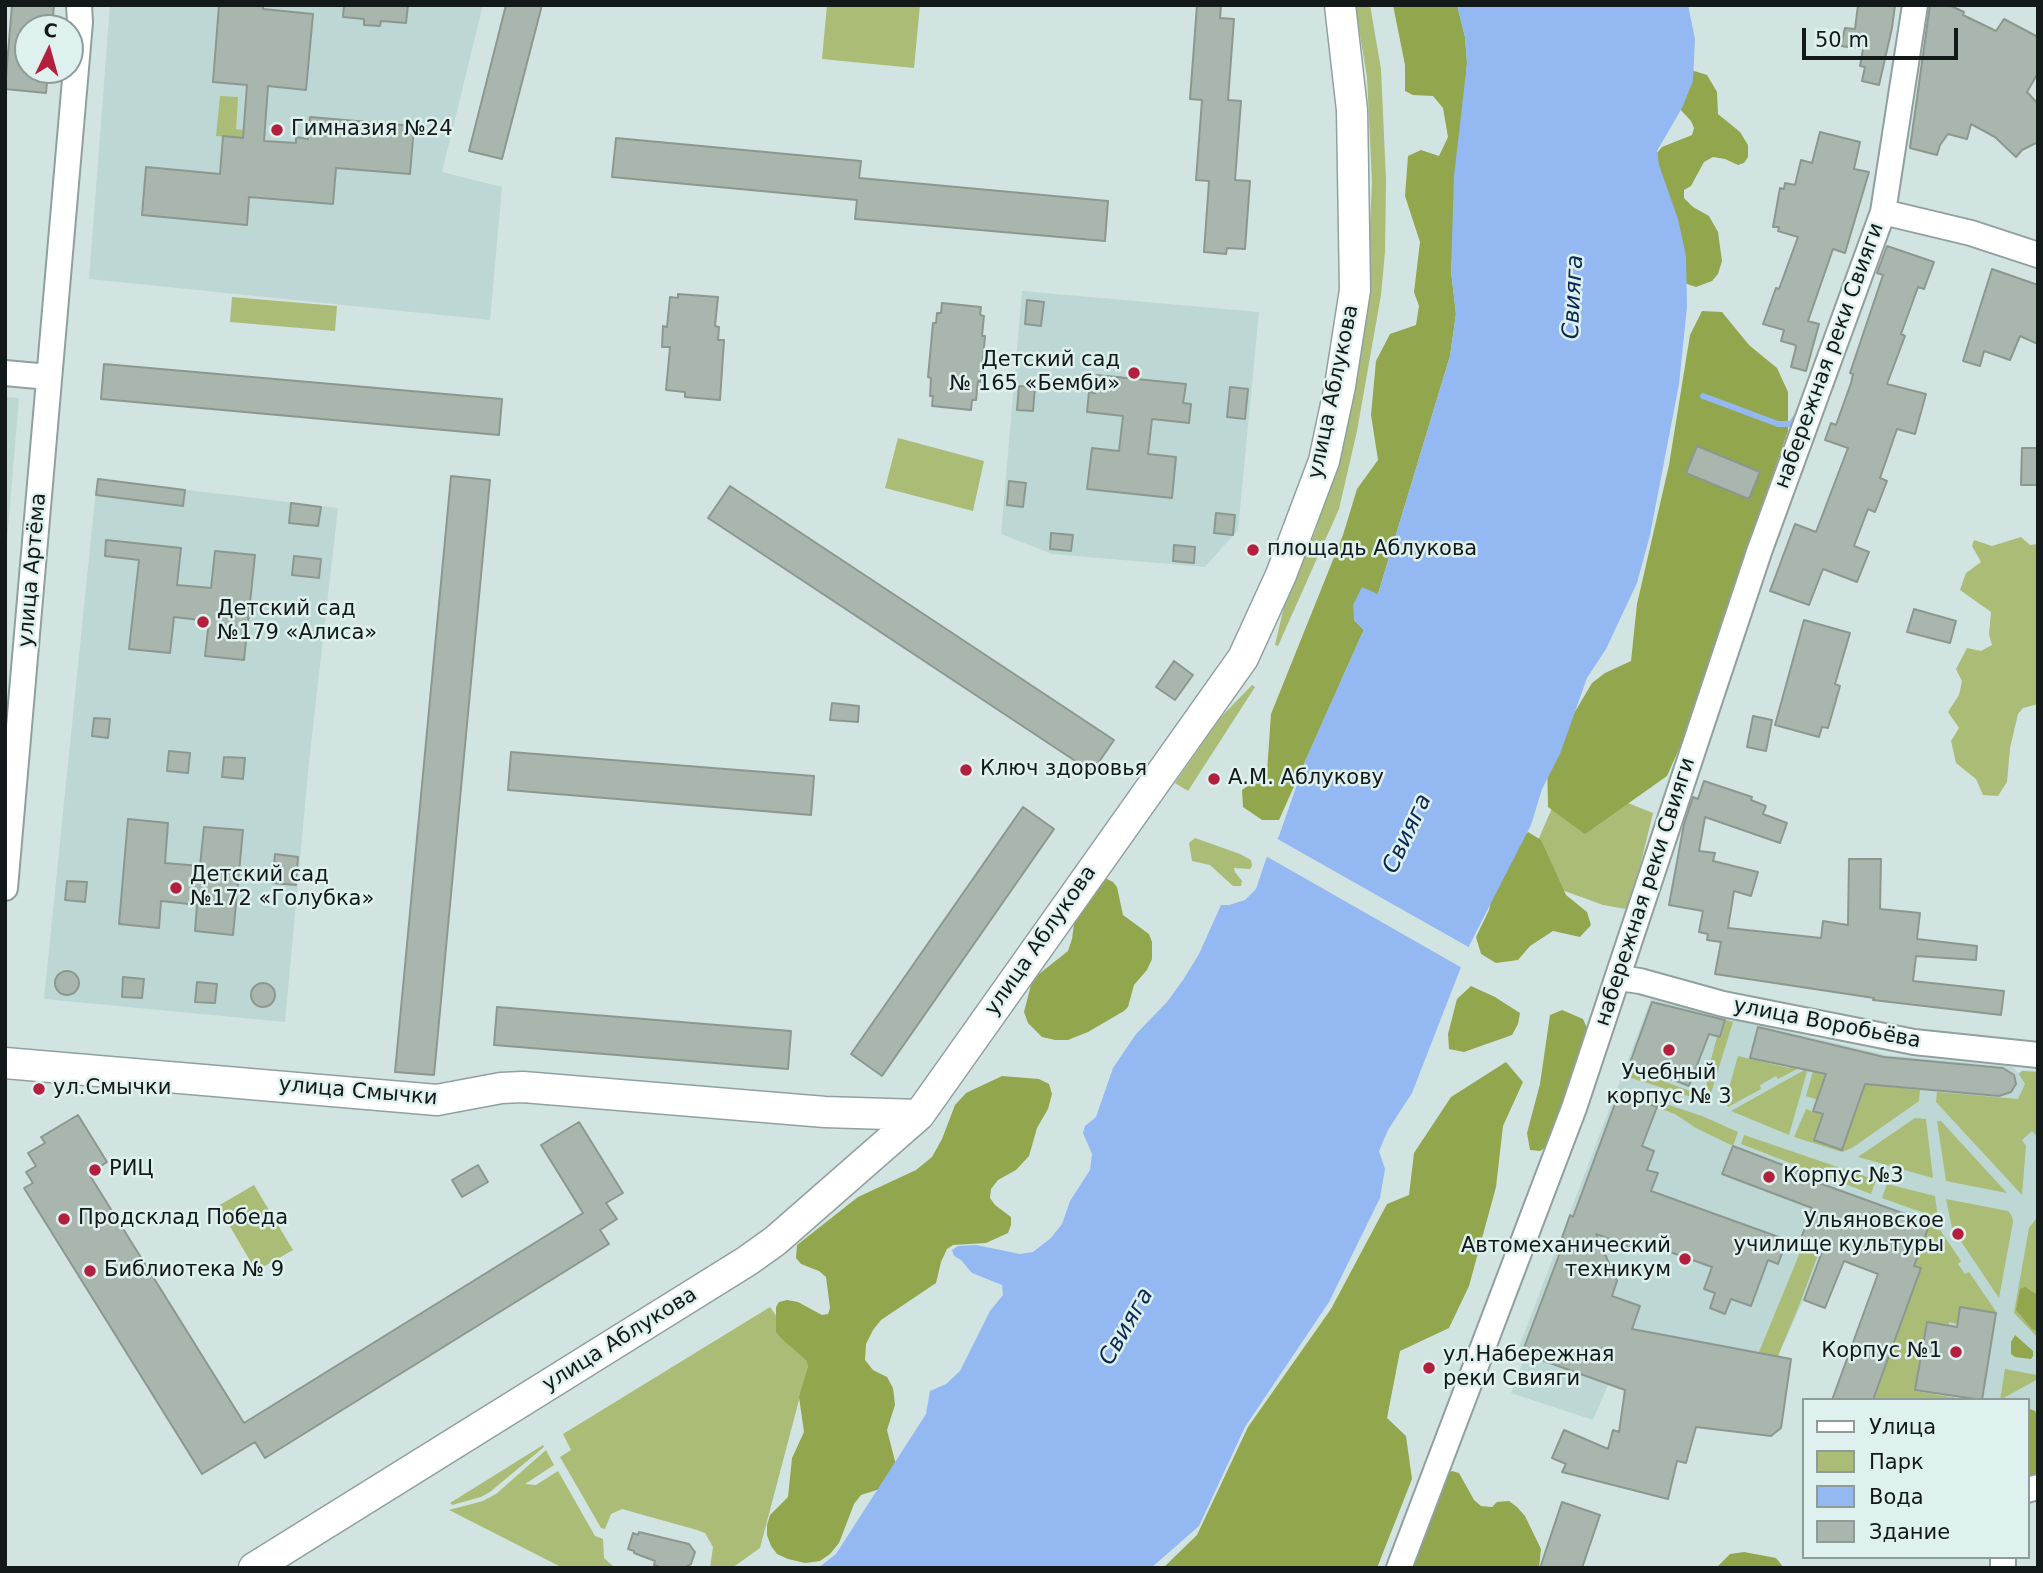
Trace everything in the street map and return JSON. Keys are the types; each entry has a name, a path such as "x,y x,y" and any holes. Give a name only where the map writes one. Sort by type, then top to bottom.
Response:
{"street":[{"name":"улица Артёма","path":"5,888 80,22 79,5"},
{"name":"улица Аблукова","path":"254,1568 747,1261 775,1241 919,1115 1243,658 1303,520 1324,461 1340,386 1355,290 1352,110 1340,5"},
{"name":"набережная реки Свияги","path":"1399,1568 1549,1176 1619,978 1759,552 1883,212 1915,5"},
{"path":"1883,212 1971,233 2038,255"},
{"path":"5,373 49,377"},
{"name":"улица Воробьёва","path":"1619,978 1640,981 1723,1004 1914,1042 2038,1055"},
{"name":"улица Смычки","path":"5,1063 437,1100 501,1088 523,1087 825,1112 919,1115"}],"shaded area":[{"name":"Гимназия №24","path":"110,5 483,5 442,172 502,187 490,320 89,279"},
{"name":"Детский сад № 165 «Бемби»","path":"1022,291 1259,312 1238,530 1205,567 1052,554 1001,534"},
{"path":"5,397 19,398 5,565"},
{"path":"97,479 338,508 309,762 285,1022 44,999"},
{"path":"1651,999 1886,1055 2013,1067 2018,1073 2022,1070 2038,1071 2038,1452 2029,1398 1874,1398 1908,1305 1835,1218 1803,1301 1778,1356 1671,1337 1662,1393 1608,1385 1593,1420 1511,1393 1524,1359 1519,1347"}],"green space":[{"path":"827,5 920,5 914,68 822,59"},
{"path":"1355,5 1370,5 1381,69 1386,180 1385,252 1381,295 1357,431 1339,509 1278,646 1275,645 1284,606 1316,530 1331,478 1368,266 1372,182 1367,77"},
{"path":"1393,5 1457,5 1465,37 1467,63 1451,271 1456,314 1450,356 1378,594 1354,620 1364,630 1279,820 1262,820 1243,807 1242,790 1267,772 1271,714 1343,535 1357,489 1378,460 1371,415 1376,361 1390,334 1416,325 1419,306 1414,292 1420,242 1405,196 1408,156 1421,150 1439,156 1448,137 1443,108 1433,96 1413,95 1405,91 1405,65"},
{"path":"1691,70 1707,75 1717,92 1718,114 1740,132 1748,145 1748,157 1744,163 1738,165 1713,157 1704,162 1691,186 1684,190 1684,198 1709,216 1718,232 1722,261 1718,274 1712,281 1696,287 1687,284 1679,275 1663,202 1657,153 1662,147 1692,135 1694,128 1691,121 1679,108"},
{"path":"220,96 238,97 236,129 243,130 242,138 216,136"},
{"path":"232,297 337,306 335,331 230,322"},
{"path":"1702,311 1722,312 1749,345 1777,368 1788,392 1788,431 1738,573 1697,708 1667,776 1585,834 1548,807 1547,759 1592,683 1605,673 1631,661 1637,604 1669,465 1690,335"},
{"path":"898,438 984,461 973,511 885,488"},
{"path":"2021,537 2030,545 2038,544 2038,704 2023,708 2018,714 2010,748 2007,782 1998,796 1983,795 1976,779 1956,763 1951,741 1959,728 1948,712 1959,695 1962,681 1956,669 1967,648 1981,651 1992,645 1989,634 1991,612 1960,590 1966,573 1981,562 1972,546 1974,540 1992,546"},
{"path":"1252,685 1255,687 1188,791 1175,783 1221,717"},
{"path":"1565,778 1653,813 1626,909 1603,905 1559,889 1533,852"},
{"path":"1528,832 1541,840 1566,895 1587,912 1591,925 1580,937 1553,931 1530,946 1518,960 1496,963 1481,954 1476,937 1489,910 1497,872 1507,853"},
{"path":"1195,838 1251,860 1250,869 1234,868 1242,881 1241,886 1233,886 1210,865 1192,861 1189,843"},
{"path":"1105,878 1117,887 1123,915 1149,934 1152,959 1147,970 1134,985 1128,1007 1124,1011 1068,1040 1042,1037 1028,1023 1024,1012 1031,985 1039,974 1068,951 1076,909"},
{"path":"1471,986 1520,1013 1518,1024 1512,1035 1464,1052 1449,1049 1448,1034 1457,999"},
{"path":"1562,1010 1583,1019 1589,1033 1549,1145 1540,1151 1530,1150 1527,1133 1540,1084 1550,1015"},
{"path":"1726,1020 1733,1022 1711,1093 1706,1078 1717,1037 1721,1038"},
{"path":"1797,1037 1801,1067 1778,1079 1776,1076 1760,1085 1761,1089 1728,1107 1725,1102 1738,1056 1789,1068"},
{"path":"1875,1055 1885,1057 1882,1086 1920,1090 1919,1101 1852,1148 1842,1152 1794,1137 1806,1109 1822,1115 1813,1140 1842,1150"},
{"path":"1506,1062 1523,1082 1503,1126 1496,1187 1469,1286 1449,1328 1400,1351 1387,1418 1406,1436 1412,1479 1377,1568 1163,1568 1197,1535 1248,1427 1331,1309 1387,1204 1409,1195 1414,1153 1451,1097"},
{"path":"1628,1068 1709,1098 1704,1101 1625,1076"},
{"path":"1808,1068 1789,1135 1731,1111"},
{"path":"1813,1071 1835,1077 1826,1103 1806,1096"},
{"path":"2022,1071 2038,1072 2038,1137 2032,1131 2022,1140 2026,1146 2022,1195 1936,1102 1937,1092 2018,1099 2025,1084 2019,1074"},
{"path":"1002,1076 1039,1079 1049,1084 1052,1094 1048,1109 1037,1128 1029,1156 1016,1170 998,1180 991,1189 990,1198 995,1205 1011,1217 1008,1233 986,1243 953,1245 947,1249 936,1283 881,1320 873,1330 866,1344 865,1360 873,1370 887,1377 893,1388 895,1405 887,1430 896,1465 886,1487 861,1495 854,1504 839,1543 830,1554 820,1561 805,1563 777,1554 767,1535 767,1525 770,1515 788,1497 792,1458 804,1432 799,1397 808,1366 806,1360 776,1332 776,1307 779,1302 787,1300 798,1302 822,1315 828,1314 830,1308 826,1277 801,1264 796,1258 797,1245 858,1197 916,1170 932,1157 955,1105 966,1093"},
{"path":"1620,1089 1702,1116 1738,1132 1733,1146 1696,1128 1675,1114 1619,1093"},
{"path":"1915,1118 1926,1119 1933,1178 1858,1157"},
{"path":"1937,1121 1941,1121 2007,1193 1946,1181"},
{"path":"1744,1135 1876,1180 1871,1194 1741,1144"},
{"path":"1887,1184 1935,1196 1938,1218 1882,1198"},
{"path":"254,1185 293,1250 256,1271 218,1206"},
{"path":"1946,1199 2008,1211 2012,1216 1999,1298 1952,1228"},
{"path":"2038,1216 2038,1338 2014,1313 2029,1228"},
{"path":"1929,1224 1938,1227 1961,1261 1958,1264 1965,1274 1969,1272 1997,1313 1961,1307 1957,1324 1926,1322 1915,1391 1957,1398 1875,1398 1908,1305 1901,1302"},
{"path":"1803,1245 1819,1252 1800,1303 1778,1356 1759,1352"},
{"path":"2025,1287 2038,1295 2038,1332 2032,1329 2016,1310 2020,1289"},
{"path":"770,1307 809,1362 760,1548 732,1568 710,1568 713,1547 705,1533 697,1530 622,1509 611,1514 605,1529 601,1528 560,1457 571,1450 563,1434"},
{"path":"2015,1335 2033,1351 2031,1359 2011,1354 2011,1342"},
{"path":"2005,1369 2037,1375 2036,1380 2000,1398"},
{"path":"2029,1409 2035,1411 2038,1417 2038,1485 2029,1487"},
{"path":"543,1445 544,1447 490,1492 452,1505 450,1503"},
{"path":"546,1450 554,1465 525,1484 536,1485 558,1471 595,1536 603,1539 604,1558 618,1568 563,1568 449,1510 483,1501 496,1494"},
{"path":"1452,1471 1459,1473 1474,1500 1481,1506 1492,1507 1497,1502 1509,1501 1517,1507 1525,1516 1541,1549 1539,1568 1407,1568 1441,1475"},
{"path":"1744,1552 1776,1558 1784,1568 1716,1568 1730,1554"}],"water":[{"name":"Свияга","path":"1457,5 1688,5 1695,39 1693,81 1682,108 1657,151 1659,165 1678,219 1686,256 1687,307 1679,384 1650,535 1637,583 1606,649 1587,678 1560,754 1542,789 1531,825 1470,944 1412,1093 1388,1130 1379,1151 1385,1169 1380,1198 1329,1302 1245,1427 1199,1526 1151,1568 818,1568 836,1554 926,1414 930,1391 946,1384 960,1371 990,1311 1003,1295 1002,1285 972,1273 954,1256 952,1250 958,1246 976,1245 1020,1254 1033,1252 1051,1238 1062,1224 1070,1201 1090,1170 1092,1154 1083,1133 1085,1126 1096,1117 1113,1068 1136,1034 1167,1002 1183,980 1199,954 1221,905 1245,900 1256,889 1266,859 1279,836 1306,759 1364,630 1354,620 1353,605 1362,587 1378,594 1450,356 1456,314 1451,271 1454,176 1467,63 1465,37"}],"pier":[{"path":"1274,837 1472,949 1464,969 1264,855"}],"building":[{"path":"12,5 54,5 53,14 14,14 14,84 47,84 46,93 5,89"},
{"path":"219,5 263,5 263,9 313,14 306,90 268,86 264,141 296,143 296,137 308,139 310,117 414,126 410,174 336,168 333,204 249,197 247,225 142,215 146,167 220,174 223,136 243,138 247,85 213,82"},
{"path":"344,5 408,5 406,23 381,21 380,26 364,25 364,19 343,17"},
{"path":"506,5 542,5 502,159 469,151"},
{"path":"1197,5 1221,5 1220,18 1234,19 1228,100 1241,101 1235,180 1250,181 1245,249 1227,248 1226,254 1204,252 1209,181 1196,180 1202,100 1190,99"},
{"path":"1858,5 1895,5 1879,85 1862,81 1865,67 1860,66 1863,49 1841,46 1845,28 1855,29"},
{"path":"1930,5 1949,5 1996,31 2004,19 2038,37 2038,73 2027,92 2038,104 2038,142 2022,150 2016,157 1995,137 1971,124 1967,139 1948,134 1937,155 1910,148"},
{"path":"1820,132 1860,142 1854,169 1869,172 1845,253 1833,249 1808,321 1819,324 1806,371 1791,367 1796,347 1781,341 1784,330 1763,324 1798,237 1778,231 1779,227 1773,227 1780,188 1784,189 1785,183 1795,185 1801,160 1812,163"},
{"path":"616,138 861,161 859,178 1108,201 1105,241 855,219 857,200 612,177"},
{"path":"1887,246 1934,262 1924,289 1918,287 1901,334 1905,336 1887,384 1926,394 1915,434 1897,429 1880,478 1887,481 1875,512 1868,509 1854,546 1869,552 1857,582 1823,569 1809,605 1770,591 1795,524 1816,532 1848,448 1825,440 1831,423 1836,425 1851,383 1853,374 1850,373 1883,275 1877,273"},
{"path":"1992,269 2038,285 2038,344 2020,336 2010,360 1984,351 1980,366 1963,361"},
{"path":"678,294 718,297 715,326 719,327 718,340 724,340 720,400 685,397 685,392 666,390 670,347 662,347 663,326 667,327 670,297 678,298"},
{"path":"1027,300 1044,302 1041,326 1025,324"},
{"path":"942,303 981,307 980,315 984,316 981,382 978,381 976,400 972,400 971,410 932,406 931,378 928,377 933,323 936,323 937,313 941,313"},
{"path":"104,364 502,399 499,435 101,399"},
{"path":"1097,375 1186,384 1183,403 1191,404 1189,423 1152,419 1148,454 1176,457 1172,498 1087,489 1092,448 1119,451 1123,416 1087,412 1089,392 1095,393"},
{"path":"1019,386 1035,387 1033,411 1017,410"},
{"path":"1230,387 1248,389 1245,419 1227,417"},
{"path":"1697,446 1760,472 1749,499 1686,473"},
{"path":"2022,448 2038,448 2038,485 2021,485"},
{"path":"451,476 490,480 434,1075 395,1072"},
{"path":"98,479 185,490 183,506 96,495"},
{"path":"1009,481 1026,483 1023,507 1007,505"},
{"path":"730,486 1114,740 1092,772 708,518"},
{"path":"291,503 321,507 318,526 289,523"},
{"path":"1216,513 1235,515 1233,535 1214,533"},
{"path":"1051,533 1073,535 1071,551 1050,549"},
{"path":"106,540 181,548 177,585 211,588 215,551 255,555 244,660 205,656 209,621 174,617 170,653 129,649 139,560 105,556"},
{"path":"1174,545 1195,547 1194,563 1173,561"},
{"path":"294,556 321,559 319,578 292,575"},
{"path":"1914,609 1956,621 1950,643 1907,632"},
{"path":"1804,620 1850,633 1835,684 1840,686 1828,728 1822,727 1819,737 1775,725"},
{"path":"1174,661 1193,675 1175,700 1156,687"},
{"path":"832,703 859,706 858,722 830,720"},
{"path":"1753,716 1772,720 1766,751 1747,747"},
{"path":"94,718 110,719 108,738 92,736"},
{"path":"169,751 190,753 188,773 167,771"},
{"path":"511,752 814,776 811,815 508,790"},
{"path":"224,757 245,758 243,779 222,777"},
{"path":"1704,781 1752,797 1751,800 1766,806 1763,814 1787,823 1780,843 1705,817 1699,851 1715,853 1713,861 1758,872 1751,896 1734,891 1728,928 1821,938 1823,921 1848,925 1849,859 1881,859 1880,909 1920,913 1917,939 1977,946 1976,960 1916,956 1913,981 2004,991 2001,1015 1873,1000 1874,998 1715,974 1721,942 1707,940 1708,934 1699,932 1703,911 1669,905 1684,824 1693,797 1698,799"},
{"path":"1023,807 1054,829 882,1076 851,1054"},
{"path":"128,819 168,823 165,863 200,866 204,827 243,830 233,935 195,931 197,905 161,901 159,928 119,924"},
{"path":"275,854 298,857 296,885 272,883"},
{"path":"67,881 87,882 85,902 65,900"},
{"path":"67,971 78,978 79,983 72,994 67,995 56,988 55,983 62,972"},
{"path":"123,977 144,979 142,998 122,997"},
{"path":"197,982 217,984 215,1003 195,1002"},
{"path":"263,983 274,990 275,995 268,1006 263,1007 252,1000 251,995 258,984"},
{"name":"Учебный корпус № 3","path":"1652,1002 1725,1020 1720,1037 1709,1034 1689,1086 1630,1063"},
{"path":"497,1007 791,1031 788,1069 494,1045"},
{"path":"1758,1027 1884,1057 2003,1068 2014,1075 2016,1084 2011,1092 1999,1096 1865,1084 1842,1150 1814,1140 1823,1114 1813,1111 1826,1074 1750,1058"},
{"path":"1619,1093 1657,1107 1642,1146 1654,1151 1647,1170 1658,1173 1651,1191 1787,1240 1778,1264 1768,1260 1751,1306 1731,1299 1725,1314 1710,1308 1715,1293 1704,1289 1712,1267 1634,1239 1631,1247 1596,1234 1617,1281 1612,1296 1640,1306 1632,1329 1791,1359 1781,1428 1771,1436 1696,1427 1686,1463 1677,1461 1668,1499 1562,1472 1566,1464 1552,1458 1564,1430 1608,1449 1613,1430 1619,1432 1625,1390 1522,1353 1564,1242 1561,1241 1570,1215 1573,1217"},
{"path":"78,1115 107,1162 89,1174 244,1423 583,1213 541,1145 579,1122 623,1193 606,1203 617,1219 600,1230 609,1244 265,1458 255,1442 202,1474 24,1188 33,1183 26,1172 36,1166 28,1153 45,1143 41,1137"},
{"path":"1733,1146 1809,1175 1808,1179 1930,1223 1914,1266 1921,1268 1874,1398 1833,1398 1878,1274 1844,1261 1825,1308 1804,1300 1822,1252 1799,1244 1812,1208 1722,1174"},
{"path":"478,1165 488,1182 462,1197 452,1180"},
{"name":"Корпус №1","path":"1960,1307 1996,1313 1982,1398 1915,1390 1927,1322 1957,1327"},
{"path":"1562,1502 1600,1515 1582,1568 1540,1568"},
{"path":"639,1532 689,1544 695,1552 691,1564 684,1568 663,1568 654,1565 655,1561 634,1553 628,1549 633,1533 638,1535"}],"waterway":[{"path":"1703,396 1778,424 1791,424 1797,416"}],"place":[{"name":"Гимназия №24","path":"277,130"},
{"name":"Детский сад № 165 «Бемби»","path":"1134,373"},
{"name":"площадь Аблукова","path":"1253,550"},
{"name":"Детский сад №179 «Алиса»","path":"203,622"},
{"name":"Ключ здоровья","path":"966,770"},
{"name":"А.М. Аблукову","path":"1214,779"},
{"name":"Детский сад №172 «Голубка»","path":"176,888"},
{"name":"Учебный корпус № 3","path":"1669,1050"},
{"name":"ул.Смычки","path":"39,1089"},
{"name":"РИЦ","path":"95,1170"},
{"name":"Корпус №3","path":"1769,1177"},
{"name":"Продсклад Победа","path":"64,1219"},
{"name":"Ульяновское училище культуры","path":"1958,1234"},
{"name":"Автомеханический техникум","path":"1685,1259"},
{"name":"Библиотека № 9","path":"90,1271"},
{"name":"Корпус №1","path":"1956,1352"},
{"name":"ул.Набережная реки Свияги","path":"1429,1368"}]}
